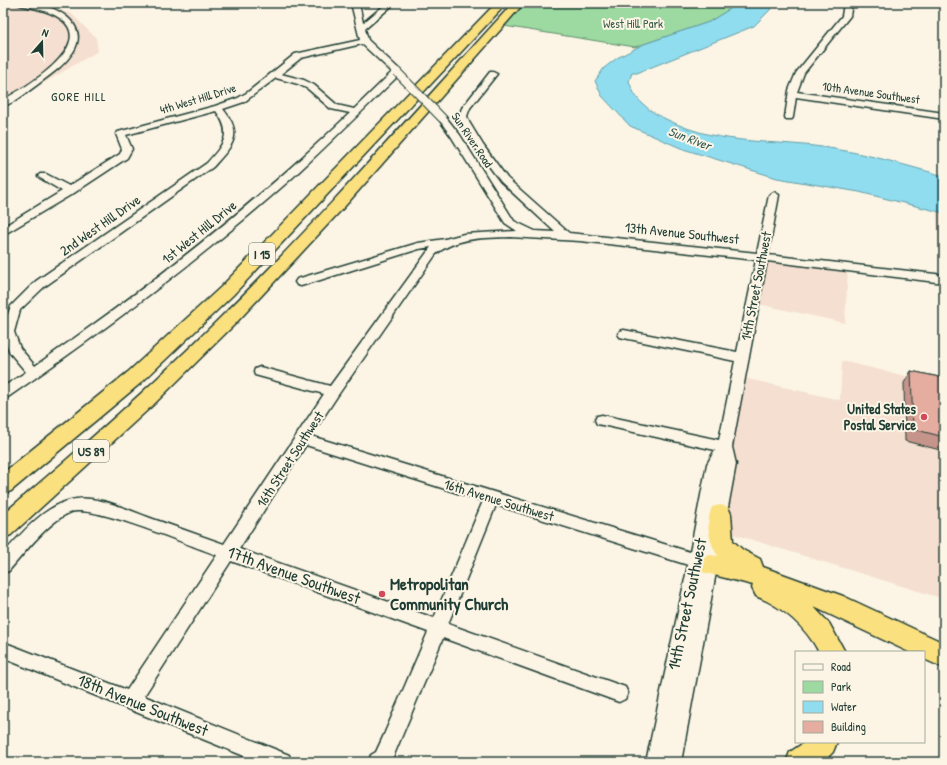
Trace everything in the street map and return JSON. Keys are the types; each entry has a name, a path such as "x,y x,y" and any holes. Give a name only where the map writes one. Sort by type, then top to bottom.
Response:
{"highway":[{"name":"I 15","path":"3,485 135,377 227,291 502,3"},
{"name":"I 15","path":"3,516 176,371 229,320 519,3"},
{"name":"US 89","path":"3,528 71,469 176,371"},
{"path":"720,514 722,543 728,553 736,560 788,580 815,596"},
{"path":"702,563 730,567 790,586 852,610 944,656"},
{"path":"702,563 728,577 771,591 787,598 799,608 826,638 832,651"},
{"path":"800,762 814,752 822,743"}],"street":[{"path":"3,103 52,70 70,52 75,39 75,34 71,26 64,18 41,7 19,3"},
{"path":"355,3 364,41"},
{"path":"361,29 391,3"},
{"path":"789,117 794,90 800,73 846,16 848,3"},
{"path":"943,3 944,7"},
{"name":"Sun River Road","path":"364,41 442,118 455,135 510,223 531,233 552,235"},
{"name":"4th West Hill Drive","path":"70,191 124,156 127,149 121,134 218,108 251,94 298,56 364,41"},
{"name":"1st West Hill Drive","path":"3,394 161,280 238,219 289,175 397,72"},
{"path":"492,74 466,108 463,116 465,122 479,146 504,180 566,236"},
{"path":"274,75 301,82 311,87 334,107 356,112"},
{"name":"10th Avenue Southwest","path":"794,94 944,116"},
{"name":"2nd West Hill Drive","path":"34,373 14,350 8,332 15,309 40,284 210,165 224,151 230,135 228,121 218,108"},
{"path":"43,176 70,191"},
{"path":"4,230 70,191"},
{"name":"14th Street Southwest","path":"672,762 702,563 707,510 714,464 725,447 774,195"},
{"name":"13th Avenue Southwest","path":"465,237 507,234 566,236 761,256 944,279"},
{"name":"16th Street Southwest","path":"131,700 333,392 432,252 448,241 465,237"},
{"path":"301,282 418,246 448,241"},
{"path":"624,334 743,358"},
{"path":"260,372 333,392"},
{"path":"602,420 725,447"},
{"name":"16th Avenue Southwest","path":"303,439 702,563"},
{"name":"14th Street Southwest","path":"655,762 702,563 720,514 729,464 725,447"},
{"path":"378,762 383,759 390,744 492,498"},
{"name":"17th Avenue Southwest","path":"3,566 14,553 52,517 69,506 83,504 104,508 619,693"},
{"name":"18th Avenue Southwest","path":"3,650 131,700 282,762"}],"shaded area":[{"path":"3,3 38,3 72,14 96,38 98,51 3,107"},
{"path":"936,211 944,213 944,279 942,278"},
{"path":"761,257 848,267 845,323 753,303"},
{"path":"842,361 944,385 944,599 720,530 739,377 840,400"}],"green space":[{"name":"West Hill Park","path":"525,3 734,3 733,7 709,22 635,47 504,26"}],"water":[{"name":"Sun River","path":"734,3 773,3 771,9 754,26 637,73 632,73 629,81 631,88 634,94 646,107 688,129 709,135 849,151 944,176 944,213 859,192 777,178 683,149 630,126 602,96 595,81 604,68 617,58 644,44 709,22 733,7"}],"building":[{"name":"United States Postal Service","path":"911,371 944,378 944,437 913,429"}],"place":[{"name":"United States Postal Service","path":"924,417"},
{"name":"Metropolitan Community Church","path":"382,594"}],"district":[{"name":"GORE HILL","path":"79,96"}]}
